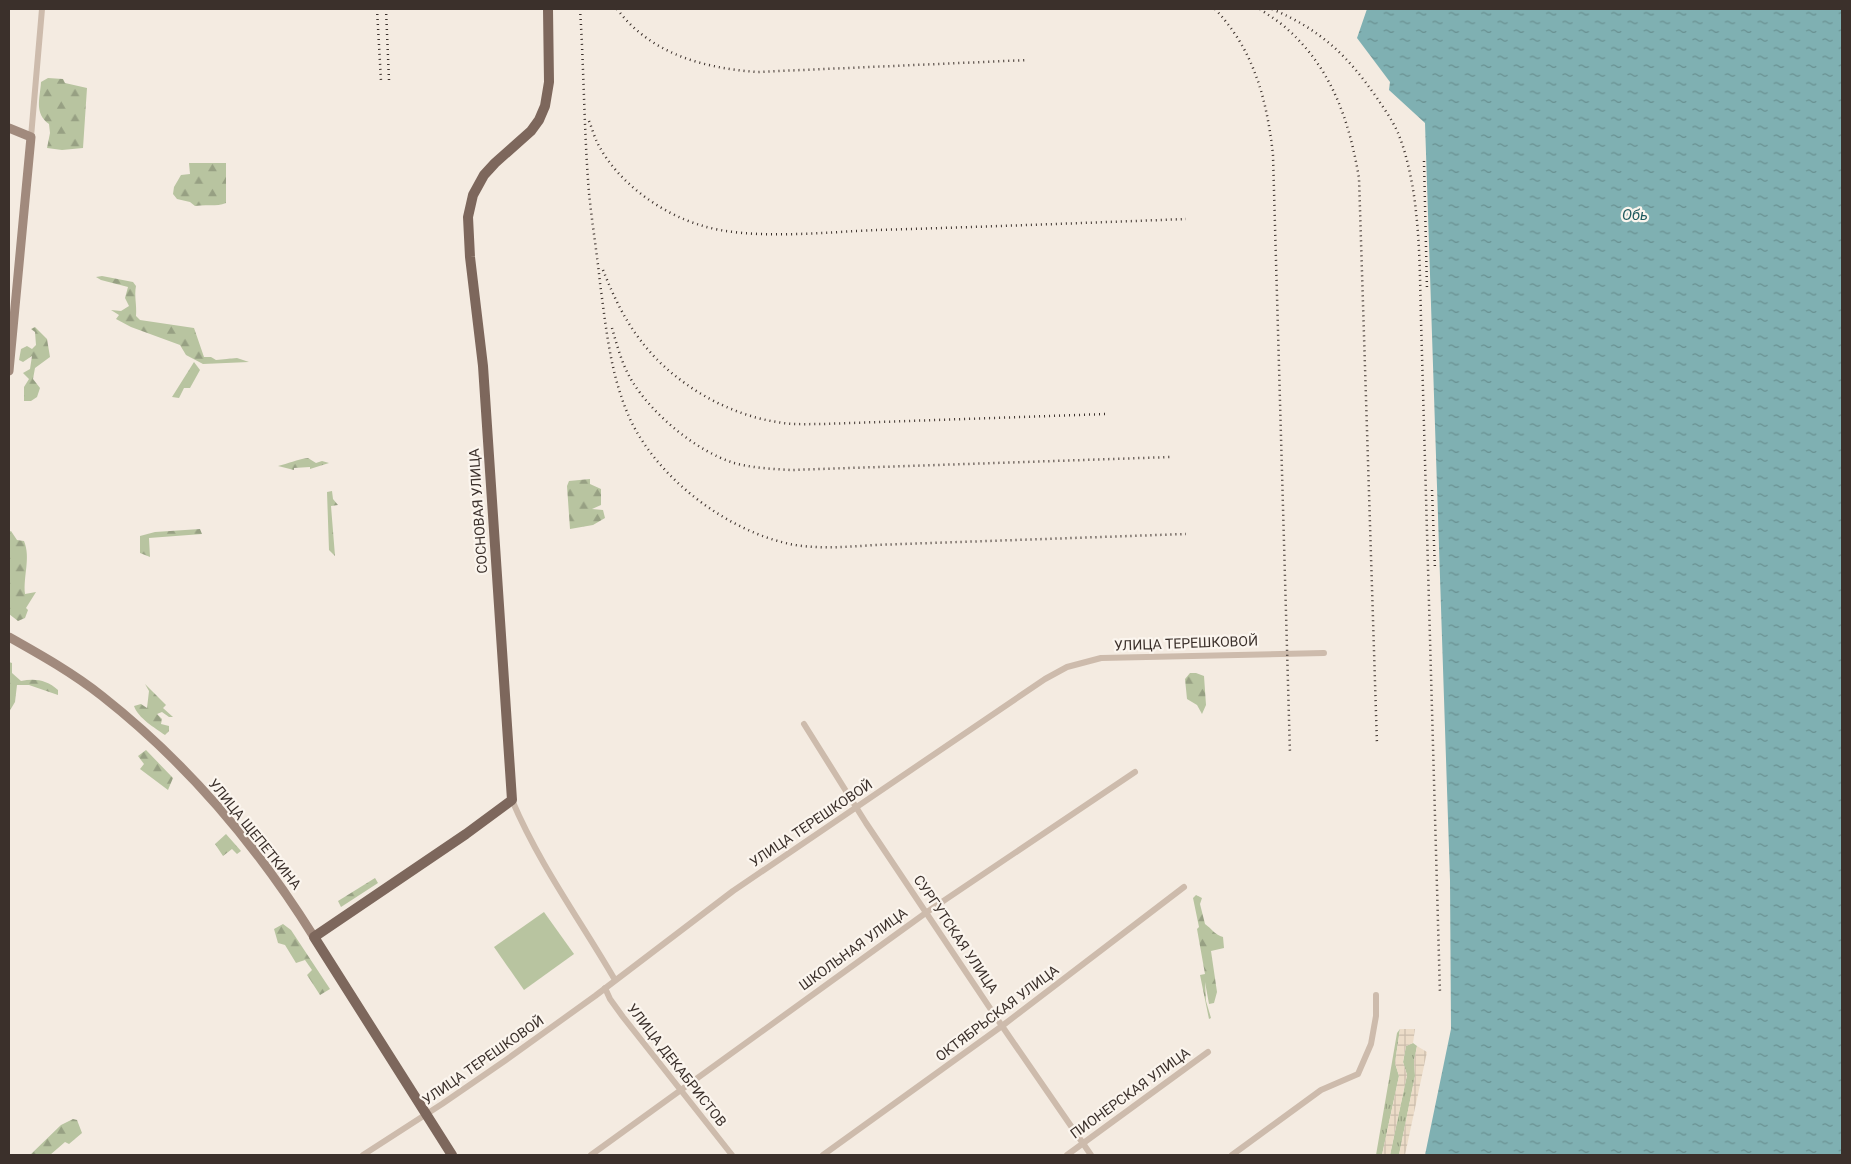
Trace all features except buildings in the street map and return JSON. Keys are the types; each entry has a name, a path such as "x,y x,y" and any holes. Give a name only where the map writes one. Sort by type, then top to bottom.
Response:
{"main road":[{"name":"СОСНОВАЯ УЛИЦА","path":"512,800 483,366 470,257 468,217 473,195 484,175 531,131 539,120 545,106 549,82 548,9"},
{"path":"9,128 31,137 9,371"},
{"name":"УЛИЦА ЩЕПЕТКИНА","path":"9,637 49,660 94,690 163,748 216,805 273,874 452,1155"},
{"path":"314,936 457,840 512,800"}],"street":[{"path":"31,137 42,9"},
{"name":"УЛИЦА ТЕРЕШКОВОЙ","path":"363,1155 506,1060 733,891 1045,679 1067,667 1088,661 1128,657 1324,653"},
{"name":"СУРГУТСКАЯ УЛИЦА","path":"804,724 856,807 1002,1026 1091,1155"},
{"name":"ШКОЛЬНАЯ УЛИЦА","path":"591,1155 926,912 1135,772"},
{"path":"512,800 540,858 615,980"},
{"name":"ОКТЯБРЬСКАЯ УЛИЦА","path":"823,1155 1002,1026 1184,887"},
{"name":"УЛИЦА ДЕКАБРИСТОВ","path":"605,988 610,999 623,1017 732,1155"},
{"path":"1232,1155 1321,1090 1358,1074 1371,1044 1376,1016 1376,995"},
{"name":"ПИОНЕРСКАЯ УЛИЦА","path":"1067,1155 1208,1052"}],"green space":[{"path":"48,78 63,79 65,83 87,88 83,148 62,150 47,148 50,133 49,124 41,115 39,105 41,82"},
{"path":"189,163 226,163 226,203 195,206 190,202 177,199 173,194 174,187 181,175 190,174"},
{"path":"102,276 133,282 136,286 136,316 140,320 194,328 204,357 211,357 216,360 237,358 249,362 203,364 186,355 180,345 131,327 116,319 119,315 111,310 121,311 129,306 125,298 128,287 96,277"},
{"path":"35,327 47,339 50,357 35,368 33,379 40,388 37,397 31,401 24,401 24,387 29,379 23,373 30,369 32,356 23,362 19,360 21,349 27,346 32,349 36,345 35,332 31,329"},
{"path":"194,362 200,370 190,388 184,388 179,398 172,397"},
{"path":"308,458 316,463 322,461 329,463 310,469 310,467 294,468 294,470 278,466 300,459"},
{"path":"590,479 590,484 601,489 601,505 592,509 603,510 605,518 593,525 570,529 567,486 569,481"},
{"path":"332,491 333,499 338,505 331,506 335,556 329,550 327,492"},
{"path":"200,529 202,534 149,538 150,557 140,553 140,536 155,532"},
{"path":"11,531 17,540 24,541 26,547 25,594 36,592 26,608 28,610 25,618 18,621 9,614 9,532"},
{"path":"9,662 12,663 12,673 21,681 36,680 45,682 58,690 58,695 29,685 17,685 15,702 9,712"},
{"path":"1190,673 1204,676 1206,705 1202,714 1197,705 1187,699 1185,679"},
{"path":"145,684 166,705 163,708 173,717 169,717 162,712 157,714 162,719 161,724 169,726 169,731 165,735 143,719 134,706 141,704 147,708 149,691"},
{"path":"146,750 173,778 168,790 140,769 144,764 138,756"},
{"path":"226,834 241,851 237,854 232,849 223,856 215,844"},
{"path":"375,878 378,883 341,907 338,901"},
{"path":"1196,895 1202,898 1200,904 1205,924 1223,937 1224,948 1211,951 1217,992 1214,1003 1209,1004 1205,982 1206,1001 1211,1018 1209,1019 1200,975 1205,974 1193,898"},
{"path":"544,912 574,954 524,990 494,947"},
{"path":"283,924 291,930 330,989 320,995 307,975 312,970 305,960 296,963 285,945 278,943 274,929"},
{"path":"1400,1029 1395,1063 1399,1076 1382,1155 1376,1155 1397,1033"},
{"path":"1413,1043 1417,1046 1414,1061 1415,1076 1399,1155 1390,1155 1407,1075 1403,1062 1406,1046"},
{"path":"73,1119 77,1120 82,1133 69,1144 65,1142 50,1155 30,1155 61,1125"}],"shaded area":[{"path":"1400,1029 1415,1029 1413,1043 1406,1046 1403,1062 1407,1075 1390,1155 1382,1155 1399,1076 1395,1063"},
{"path":"1417,1046 1427,1052 1405,1155 1399,1155 1415,1076 1414,1061"}],"water":[{"name":"Обь","path":"1367,9 1842,9 1842,1155 1425,1155 1451,1029 1450,880 1425,123 1389,90 1390,82 1357,38"}],"railway":[{"path":"377,9 381,81"},
{"path":"386,9 389,80"},
{"path":"580,9 589,193 609,349 616,381 627,412 639,436 674,479 719,515 744,528 795,545 844,547 1186,534"},
{"path":"617,9 631,24 662,48 698,62 737,70 757,72 1028,60"},
{"path":"1215,9 1240,41 1249,59 1262,95 1273,155 1290,754"},
{"path":"1260,9 1282,24 1301,43 1315,59 1326,77 1336,95 1350,135 1359,178 1377,745"},
{"path":"1272,9 1319,35 1344,56 1355,69 1393,122 1406,155 1412,184 1420,265 1440,994"},
{"path":"589,121 596,140 605,156 615,170 641,194 685,220 720,230 741,233 811,234 1186,219"},
{"path":"1424,161 1427,290"},
{"path":"603,270 629,324 641,341 668,370 684,383 719,404 757,418 788,424 823,424 1106,414"},
{"path":"612,328 628,375 651,406 676,430 705,450 741,465 791,470 1171,457"},
{"path":"1432,490 1435,570"}]}
